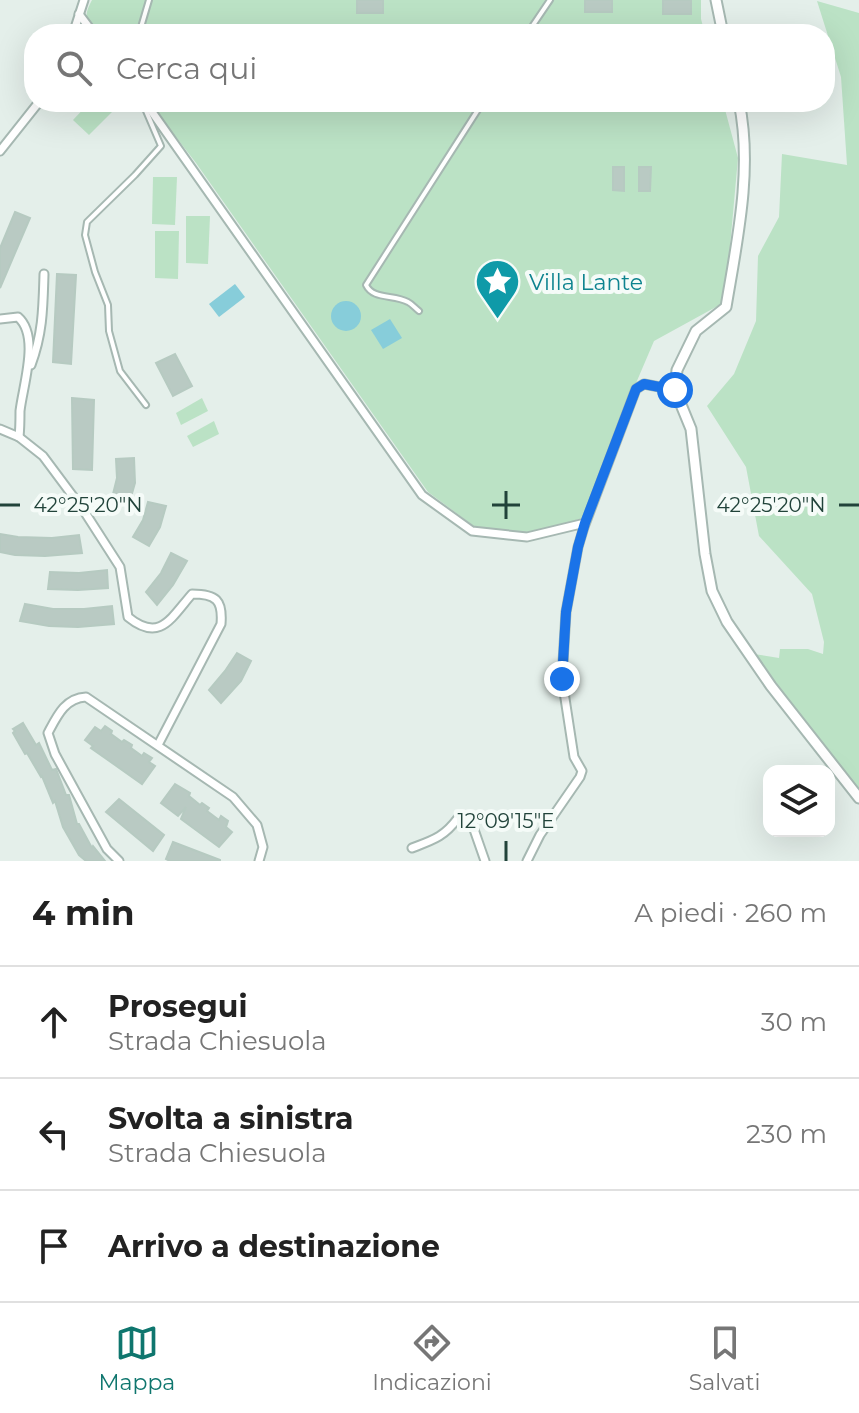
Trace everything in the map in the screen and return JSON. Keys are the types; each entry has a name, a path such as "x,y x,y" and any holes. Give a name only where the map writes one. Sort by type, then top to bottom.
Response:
{"street":[{"path":"76,24 84,0"},
{"path":"716,0 721,24"},
{"path":"79,14 86,24"},
{"path":"0,151 31,112"},
{"path":"151,112 422,495 472,531 527,537 585,523"},
{"path":"741,112 742,211 726,307 696,331 677,370 675,390 691,429 712,591 727,622 771,686 859,798"},
{"path":"19,437 28,371 39,342 44,274"},
{"path":"0,319 18,317 25,323 28,331 28,371"},
{"path":"527,861 540,835 582,771 574,757 562,679 566,612 585,523 636,389 644,384 675,390"},
{"path":"0,429 19,437 43,456 84,511 120,567 128,617 139,626 164,626 192,594 205,594 216,599 222,609 221,624 158,745"},
{"path":"119,861 107,849 55,754 48,733 61,709 77,697 86,697 233,797 257,825 263,847 259,861"},
{"path":"412,848 437,839 458,818 470,818 485,861"}],"lane":[{"path":"142,24 149,0"},
{"path":"534,24 550,0"},
{"path":"146,405 120,371 109,331 108,305 86,246 85,235 87,222 161,146 148,112"},
{"path":"419,311 408,302 375,294 366,285 477,112"}],"green space":[{"path":"92,0 701,0 702,24 90,24 87,10"},
{"path":"817,1 859,13 859,792 754,654 779,658 780,649 808,649 823,654 824,642 812,594 759,536 746,467 707,406 734,374 756,321 758,256 779,217 782,154 847,165 841,77 835,58 835,24 824,24"},
{"path":"81,112 112,112 89,135 73,120"},
{"name":"Villa Lante","path":"157,112 726,112 738,158 725,302 654,341 583,518 526,534 475,527 428,492"},
{"path":"153,177 177,177 175,225 152,224"},
{"path":"186,216 210,216 208,264 186,263"},
{"path":"155,231 179,231 178,279 155,278"},
{"path":"202,398 208,411 181,425 176,413"},
{"path":"214,421 219,434 193,447 187,436"}],"water":[{"path":"235,284 245,297 219,317 209,304"},
{"path":"346,301 352,302 360,310 360,322 352,330 346,331 340,330 332,322 331,316 332,310 340,302"},
{"path":"390,319 402,338 383,349 371,330"}],"building":[{"path":"357,0 383,0 383,13 357,13"},
{"path":"585,0 612,0 612,12 585,12"},
{"path":"663,0 691,0 691,14 663,14"},
{"path":"613,167 624,167 624,191 613,190"},
{"path":"639,167 651,167 650,191 639,191"},
{"path":"15,212 30,218 0,288 0,248"},
{"path":"57,274 76,275 71,364 53,362"},
{"path":"175,354 192,386 173,396 156,363"},
{"path":"72,398 94,400 92,470 73,469"},
{"path":"134,458 135,483 129,504 112,498 117,478 116,459"},
{"path":"148,502 166,506 160,527 149,546 133,537 143,520"},
{"path":"0,534 52,538 79,535 82,553 45,556 0,552"},
{"path":"171,553 187,561 157,605 146,592"},
{"path":"107,570 108,588 48,589 50,572"},
{"path":"25,604 53,609 112,606 114,624 78,627 20,621"},
{"path":"237,653 251,661 241,681 221,703 209,690"},
{"path":"23,723 36,745 39,743 52,770 56,769 66,795 69,795 77,824 92,848 105,861 86,861 79,855 63,827 55,801 53,803 42,776 13,733 13,729"},
{"path":"105,726 112,731 111,734 132,745 131,748 142,756 144,753 152,758 149,762 155,766 142,784 91,748 93,746 85,740 95,727 101,731"},
{"path":"175,784 190,793 189,796 200,805 202,803 209,808 207,811 219,820 221,816 228,821 226,827 232,832 219,847 181,819 186,807 178,816 161,803"},
{"path":"119,799 164,835 153,851 106,812"},
{"path":"173,842 220,861 170,861 166,859"}],"place":[{"name":"Villa Lante","path":"498,321"}],"route":[{"path":"562,679 566,612 578,547 636,389 644,384 675,390"}]}
